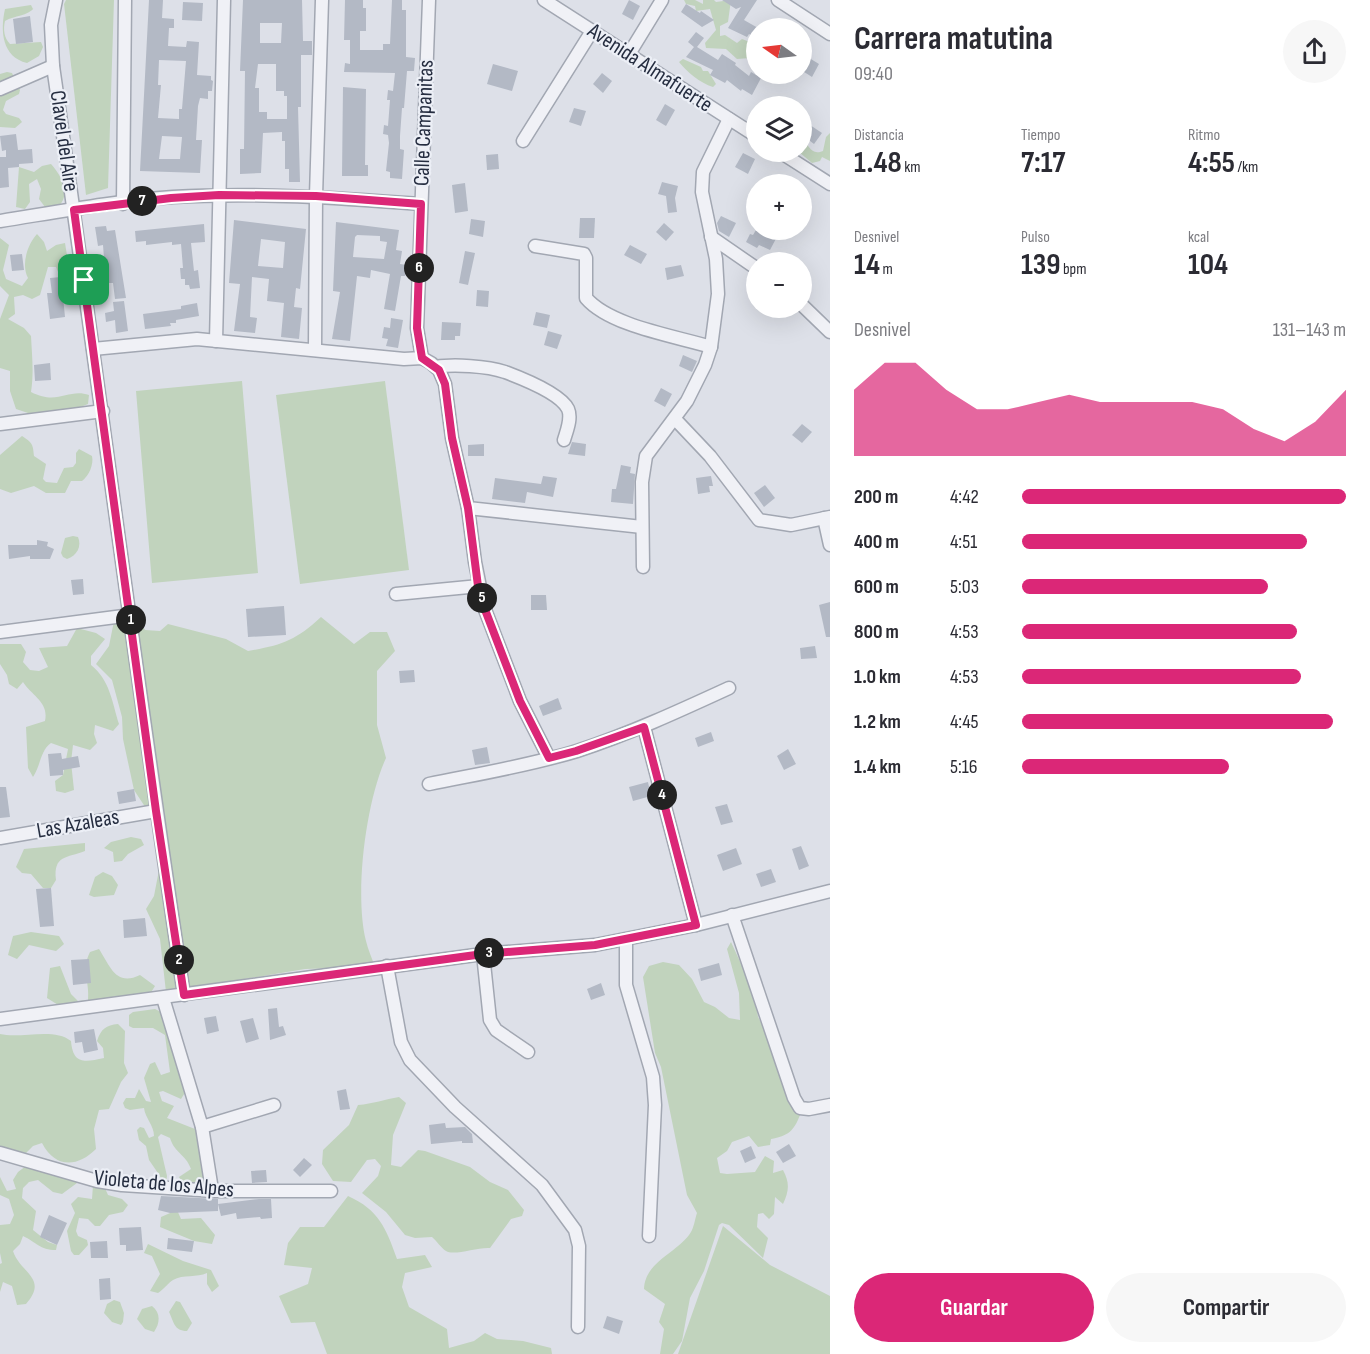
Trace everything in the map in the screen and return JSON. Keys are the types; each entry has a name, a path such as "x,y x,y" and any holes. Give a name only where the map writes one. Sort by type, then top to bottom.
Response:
{"street":[{"name":"Clavel del Aire","path":"56,0 51,25 53,66 103,411 156,811 184,995"},
{"path":"123,204 125,0"},
{"path":"216,341 224,0"},
{"path":"315,349 316,196 322,0"},
{"name":"Calle Campanitas","path":"422,358 417,328 429,0"},
{"name":"Avenida Almafuerte","path":"544,0 746,129"},
{"path":"629,54 662,0"},
{"path":"778,0 830,34"},
{"path":"524,141 592,31"},
{"path":"0,89 53,66"},
{"path":"643,567 642,469 646,456 657,439 675,419 692,392 711,347 718,294 716,259 702,192 703,172 729,118"},
{"path":"796,162 830,184"},
{"path":"0,221 171,198 219,195 316,196 421,204"},
{"path":"711,237 746,261"},
{"path":"535,246 584,254 586,258 586,298 612,319 711,347"},
{"path":"812,314 830,332"},
{"path":"93,349 178,340 216,341 404,359 422,358 435,367 445,384 452,438 468,508 478,586 506,669 549,758"},
{"path":"435,367 449,365 503,371 556,395 567,407 570,416 564,440"},
{"path":"0,424 103,411"},
{"path":"675,419 710,456 759,520 791,525 827,517 830,545"},
{"path":"468,508 642,527"},
{"path":"396,594 478,586"},
{"path":"0,632 131,615"},
{"path":"429,784 576,751 644,727 729,688"},
{"path":"644,727 696,925"},
{"name":"Las Azaleas","path":"0,838 156,811"},
{"path":"0,1019 483,954 595,945 696,925 830,891"},
{"path":"732,915 794,1098 800,1108 830,1105"},
{"path":"626,940 626,985 653,1077 655,1096 649,1236"},
{"path":"483,954 490,1020 496,1030 528,1052"},
{"path":"387,966 401,1042 410,1060 455,1107 542,1185 574,1230 579,1246 578,1327"},
{"path":"163,998 202,1127 212,1190"},
{"path":"202,1127 274,1105"},
{"name":"Violeta de los Alpes","path":"0,1153 97,1181 122,1185 212,1190 331,1191"}],"green space":[{"path":"66,0 114,0 108,188 86,195 64,4"},
{"path":"684,0 695,0 703,4 703,0 716,2 731,0 728,22 720,26 720,36 725,35 737,43 742,39 746,41 746,58 737,59 726,49 706,48 705,43 716,30 710,9 696,11 695,6 686,4"},
{"path":"31,5 33,9 5,21 4,27 5,36 10,44 41,42 43,47 39,56 27,63 12,55 5,42 3,26 5,9"},
{"path":"683,59 701,67 703,71 708,71 716,84 713,87 694,77 679,62"},
{"path":"12,73 20,90 19,94 6,101 3,110 22,122 15,128 0,127 0,74"},
{"path":"830,133 830,161 822,157 820,161 812,163 812,150 823,151 826,137"},
{"path":"51,164 63,182 65,194 59,206 53,211 45,207 39,199 41,189 37,179 29,184 30,202 25,209 16,207 19,167 34,172 42,166"},
{"path":"37,234 44,242 47,251 56,245 65,243 71,280 64,286 56,267 48,267 40,295 32,299 23,295 14,297 15,314 8,319 24,328 31,336 33,371 31,392 48,397 82,393 89,395 88,404 60,415 43,418 16,409 10,391 10,371 0,368 0,319 9,295 0,286 0,238 9,245 3,270 6,279 22,286 28,278 25,267 26,255"},
{"path":"242,381 258,573 152,583 136,391"},
{"path":"385,381 409,570 300,584 276,395"},
{"path":"22,436 32,445 34,456 46,464 43,479 46,482 57,483 64,468 73,467 79,449 92,456 89,473 82,481 71,481 65,493 46,493 34,486 11,493 0,489 0,455"},
{"path":"78,537 79,547 74,556 67,559 61,553 65,538"},
{"path":"137,617 145,630 160,631 168,624 226,639 248,651 288,641 321,617 354,644 370,632 387,632 395,651 377,671 377,725 386,758 379,776 368,822 361,899 367,944 375,967 305,969 166,992 160,939 146,909 154,896 159,870 159,828 134,790 123,739 122,717 112,680 96,664 109,646 114,621"},
{"path":"77,628 96,633 105,639 91,656 91,665 106,684 119,724 113,731 95,725 94,734 97,743 90,750 73,745 71,762 74,790 65,793 56,791 55,781 63,775 68,749 51,743 47,746 33,777 28,768 26,727 45,721 45,709 23,682 17,689 9,684 7,675 0,664 0,644 21,644 26,652 23,662 30,670 39,671 48,667 39,648 67,646"},
{"path":"131,837 141,839 144,845 128,854 122,861 114,862 113,852 104,848 111,842"},
{"path":"85,843 85,851 59,862 56,880 51,888 43,888 31,874 22,873 16,867 24,849"},
{"path":"103,872 112,876 118,885 114,895 94,897 89,895 95,877"},
{"path":"31,932 59,936 64,944 56,951 29,945 17,959 8,955 13,936"},
{"path":"731,942 755,994 758,1017 775,1048 787,1091 800,1115 793,1129 782,1136 771,1139 770,1145 758,1147 749,1136 732,1142 727,1151 717,1158 720,1173 755,1172 765,1156 774,1161 773,1173 783,1170 788,1183 787,1191 783,1204 775,1197 774,1214 769,1219 763,1213 758,1214 757,1227 768,1238 763,1258 729,1225 722,1223 719,1225 704,1271 690,1298 682,1341 673,1354 660,1354 664,1329 659,1322 665,1304 644,1289 646,1279 656,1264 691,1232 697,1213 687,1195 661,1067 655,1053 643,977 649,966 663,962 679,965 692,979 704,1002 729,1018 740,1020 739,993 727,949"},
{"path":"99,949 110,968 119,977 132,978 140,975 155,986 150,994 133,999 115,996 106,1001 63,1008 47,998 50,968 60,966 71,994 78,1001 88,1000 87,958 90,952"},
{"path":"155,1009 163,1013 186,1091 181,1099 163,1091 159,1092 162,1101 174,1106 167,1118 195,1129 201,1137 205,1184 199,1191 183,1185 179,1177 191,1169 170,1138 161,1134 158,1137 167,1176 166,1182 162,1185 160,1176 149,1160 146,1146 139,1140 137,1130 140,1127 144,1128 149,1138 154,1136 144,1108 130,1110 125,1108 123,1103 126,1098 135,1098 139,1089 146,1101 151,1102 144,1078 150,1064 155,1062 161,1075 170,1072 165,1035 153,1028 129,1026 129,1015 133,1012"},
{"path":"118,1024 125,1031 124,1063 128,1073 121,1082 109,1109 99,1110 94,1129 96,1149 81,1160 67,1162 53,1157 42,1143 33,1146 26,1153 0,1147 0,1034 47,1034 64,1037 71,1041 77,1058 86,1061 104,1058 103,1048 97,1041 104,1028"},
{"path":"399,1097 406,1103 393,1135 391,1165 401,1167 418,1150 425,1151 470,1167 490,1182 508,1190 524,1210 522,1216 511,1219 490,1248 450,1252 444,1250 432,1237 415,1238 405,1235 386,1212 362,1193 378,1176 381,1166 375,1159 367,1160 351,1182 333,1181 322,1164 323,1150 349,1125 358,1105"},
{"path":"26,1166 71,1173 77,1183 62,1194 53,1192 38,1180 29,1182 23,1188 22,1198 36,1211 33,1230 48,1242 57,1245 56,1250 46,1249 23,1236 20,1244 13,1251 31,1276 35,1288 26,1304 17,1305 12,1286 3,1282 0,1292 0,1264 2,1263 0,1225 10,1224 14,1215 9,1199 0,1195 0,1177 7,1191 16,1189 13,1180"},
{"path":"93,1185 104,1186 108,1195 122,1199 128,1205 123,1212 109,1215 100,1226 95,1226 88,1219 79,1218 76,1231 78,1236 87,1240 88,1245 79,1255 74,1255 67,1231 75,1213 71,1204 78,1197 92,1199"},
{"path":"348,1196 367,1207 380,1221 397,1259 425,1255 432,1267 405,1273 402,1287 409,1307 447,1329 449,1348 474,1341 485,1333 497,1339 523,1341 551,1348 552,1354 327,1354 315,1322 291,1323 279,1296 308,1284 312,1268 284,1265 288,1243 300,1227 324,1227"},
{"path":"177,1210 181,1219 201,1218 215,1235 212,1244 194,1241 160,1227 161,1217"},
{"path":"723,1226 770,1265 830,1296 830,1354 678,1354"},
{"path":"148,1244 183,1261 211,1270 219,1286 212,1292 207,1284 207,1273 177,1278 158,1293 150,1291 160,1274 152,1256 144,1253"},
{"path":"114,1300 120,1302 124,1313 121,1325 112,1322 104,1313 107,1304"},
{"path":"176,1301 180,1302 192,1323 187,1331 177,1328 169,1312"},
{"path":"152,1306 159,1318 154,1332 145,1329 137,1319 142,1309"}],"building":[{"path":"149,0 163,0 162,18 174,19 174,28 169,28 168,46 186,47 187,41 199,42 197,75 211,76 212,91 208,91 208,99 200,98 198,106 196,140 202,140 200,173 140,171","holes":["159,60 186,61 179,119 158,118 161,85 158,85","162,136 182,137 180,159 159,159"]},
{"path":"243,0 302,0 303,41 312,41 312,55 301,55 301,107 298,107 300,182 289,182 289,169 285,169 285,141 282,141 282,132 263,133 261,173 240,174 240,149 244,149 245,71 240,71","holes":["260,23 282,23 281,43 260,43","258,64 276,64 276,91 284,91 284,96 287,96 287,119 267,119 267,112 259,112 259,88 255,88"]},
{"path":"345,0 363,0 363,8 366,8 366,31 360,31 360,50 383,50 383,44 390,44 392,0 402,0 402,10 406,10 406,57 415,58 414,71 407,71 404,108 402,108 400,149 404,150 402,179 390,178 390,172 386,171 389,143 388,135 383,134 384,125 388,126 390,100 387,100 388,90 393,91 395,73 344,72 345,63 350,64 350,40 344,40"},
{"path":"629,0 640,6 633,20 622,14"},
{"path":"722,0 757,0 744,20 746,21 746,37 728,28 741,7 736,9"},
{"path":"183,2 203,3 202,21 182,20"},
{"path":"686,4 714,20 702,27 681,12"},
{"path":"30,16 33,42 16,44 13,19"},
{"path":"696,32 704,38 697,47 718,60 722,54 736,63 735,65 746,74 746,84 758,84 752,95 742,89 741,91 727,80 725,83 710,75 713,70 686,57 694,47 688,42"},
{"path":"812,60 819,64 812,77"},
{"path":"493,64 518,71 512,91 487,84"},
{"path":"602,73 612,81 603,93 593,84"},
{"path":"343,87 366,89 365,165 368,165 368,176 342,176"},
{"path":"665,104 675,110 666,126 656,120"},
{"path":"574,108 586,111 581,126 569,122"},
{"path":"812,126 822,133 814,144 812,142"},
{"path":"16,134 18,150 32,149 33,163 8,168 9,187 0,188 0,157 6,157 6,150 2,151 0,136"},
{"path":"743,153 746,154 746,162 754,162 748,174 735,167"},
{"path":"498,154 499,169 487,170 486,155"},
{"path":"662,182 678,186 675,198 677,212 668,213 666,196 658,194"},
{"path":"465,183 468,211 455,213 452,185"},
{"path":"721,216 736,223 729,237 719,231 717,223"},
{"path":"580,218 595,218 594,238 579,238"},
{"path":"471,219 485,221 483,237 469,234"},
{"path":"234,220 306,229 300,289 296,288 294,307 302,308 299,339 281,337 284,303 267,301 269,279 252,277 250,317 257,318 255,333 234,331 240,284 229,283","holes":["261,239 285,242 283,268 258,266"]},
{"path":"336,222 399,230 396,250 402,251 400,264 407,265 405,276 401,276 395,311 384,309 390,274 371,270 370,278 357,276 350,341 332,339 340,292 333,291","holes":["357,235 380,236 380,241 387,242 384,259 353,257"]},
{"path":"664,223 674,232 666,241 656,232"},
{"path":"204,224 205,242 191,243 194,271 198,270 200,288 190,289 189,285 185,285 185,279 181,279 180,268 183,268 181,244 172,245 172,242 146,245 146,241 136,242 135,231"},
{"path":"106,226 107,231 115,230 126,298 115,299 113,283 106,283 103,245 98,246 95,227"},
{"path":"747,240 775,240 770,250 759,245 757,248 746,242"},
{"path":"630,245 647,254 641,264 624,255"},
{"path":"465,251 475,253 468,285 459,283"},
{"path":"22,254 24,270 12,271 10,255"},
{"path":"681,265 684,276 667,280 665,268"},
{"path":"61,277 65,317 50,319 47,293 52,293 50,278"},
{"path":"477,290 489,291 488,307 476,306"},
{"path":"124,301 128,331 116,333 115,320 106,322 105,313 114,311 113,302"},
{"path":"197,303 199,316 176,320 176,323 170,323 171,326 145,329 143,314 181,309 181,306"},
{"path":"536,312 550,315 547,328 533,325"},
{"path":"391,318 403,320 398,348 386,346 388,339 382,338 384,327 390,328"},
{"path":"442,322 461,323 460,336 455,336 455,340 441,340"},
{"path":"548,331 562,335 557,349 544,345"},
{"path":"683,355 697,361 692,372 679,366"},
{"path":"50,363 51,380 35,381 34,365"},
{"path":"661,388 672,394 665,407 654,401"},
{"path":"802,424 812,432 802,443 792,435"},
{"path":"572,442 586,444 585,456 568,454"},
{"path":"484,444 484,456 468,456 468,445"},
{"path":"621,465 631,467 630,473 635,474 633,504 611,502 612,489 616,489"},
{"path":"543,476 557,478 553,497 527,492 525,503 492,499 495,478 541,484"},
{"path":"711,476 713,486 709,486 710,492 698,494 696,478"},
{"path":"765,485 775,498 764,507 754,493"},
{"path":"37,540 48,542 47,546 54,549 50,559 30,559 30,556 9,559 8,545 37,545"},
{"path":"83,579 84,594 73,595 71,580"},
{"path":"531,595 546,595 547,610 531,610"},
{"path":"830,602 830,637 826,637 819,605"},
{"path":"284,606 286,635 248,637 246,609"},
{"path":"815,646 817,658 801,659 800,648"},
{"path":"414,670 415,682 400,683 399,671"},
{"path":"558,698 562,709 543,716 539,706"},
{"path":"711,732 714,741 698,747 695,738"},
{"path":"487,747 490,763 475,765 472,750"},
{"path":"788,749 796,764 784,770 777,756"},
{"path":"61,753 62,759 78,756 80,767 63,770 63,775 50,776 48,754"},
{"path":"648,782 651,796 633,801 629,787"},
{"path":"0,787 6,787 10,817 0,818"},
{"path":"134,789 136,801 119,804 117,792"},
{"path":"727,804 733,822 721,825 715,807"},
{"path":"801,846 809,866 799,870 792,849"},
{"path":"736,848 742,864 723,871 717,855"},
{"path":"771,869 776,882 761,887 756,874"},
{"path":"51,888 54,926 40,927 36,889"},
{"path":"145,918 147,936 124,938 123,920"},
{"path":"89,959 91,983 73,985 71,960"},
{"path":"719,963 722,975 701,981 698,969"},
{"path":"601,983 605,995 591,1000 587,989"},
{"path":"277,1008 279,1027 283,1026 286,1035 270,1040 268,1009"},
{"path":"216,1016 219,1031 207,1034 204,1018"},
{"path":"253,1018 259,1039 246,1043 240,1021"},
{"path":"94,1029 98,1050 84,1053 82,1042 75,1043 74,1032"},
{"path":"346,1089 350,1109 340,1110 337,1091"},
{"path":"445,1123 446,1128 465,1127 472,1134 473,1143 462,1143 462,1141 431,1144 429,1125"},
{"path":"789,1144 796,1156 783,1163 776,1152"},
{"path":"751,1146 756,1158 745,1163 740,1151"},
{"path":"304,1158 312,1165 300,1177 293,1170"},
{"path":"266,1170 267,1182 252,1183 251,1171"},
{"path":"161,1196 218,1199 218,1211 170,1213 158,1210"},
{"path":"271,1199 272,1218 237,1219 236,1213 221,1216 218,1204"},
{"path":"49,1215 67,1223 57,1245 40,1237"},
{"path":"141,1227 143,1250 126,1251 126,1245 120,1245 119,1228"},
{"path":"168,1238 194,1241 192,1252 167,1249"},
{"path":"107,1241 108,1258 91,1258 90,1242"},
{"path":"110,1278 111,1299 100,1300 99,1279"},
{"path":"607,1316 623,1321 619,1334 603,1328"}],"route":[{"path":"219,195 316,196 421,204 417,328 419,344 422,358 439,370 445,384 452,438 468,508 478,586 506,669 549,758 644,727 696,925 595,945 483,954 184,995 156,811 84,280 74,210 171,198 219,195"}]}
